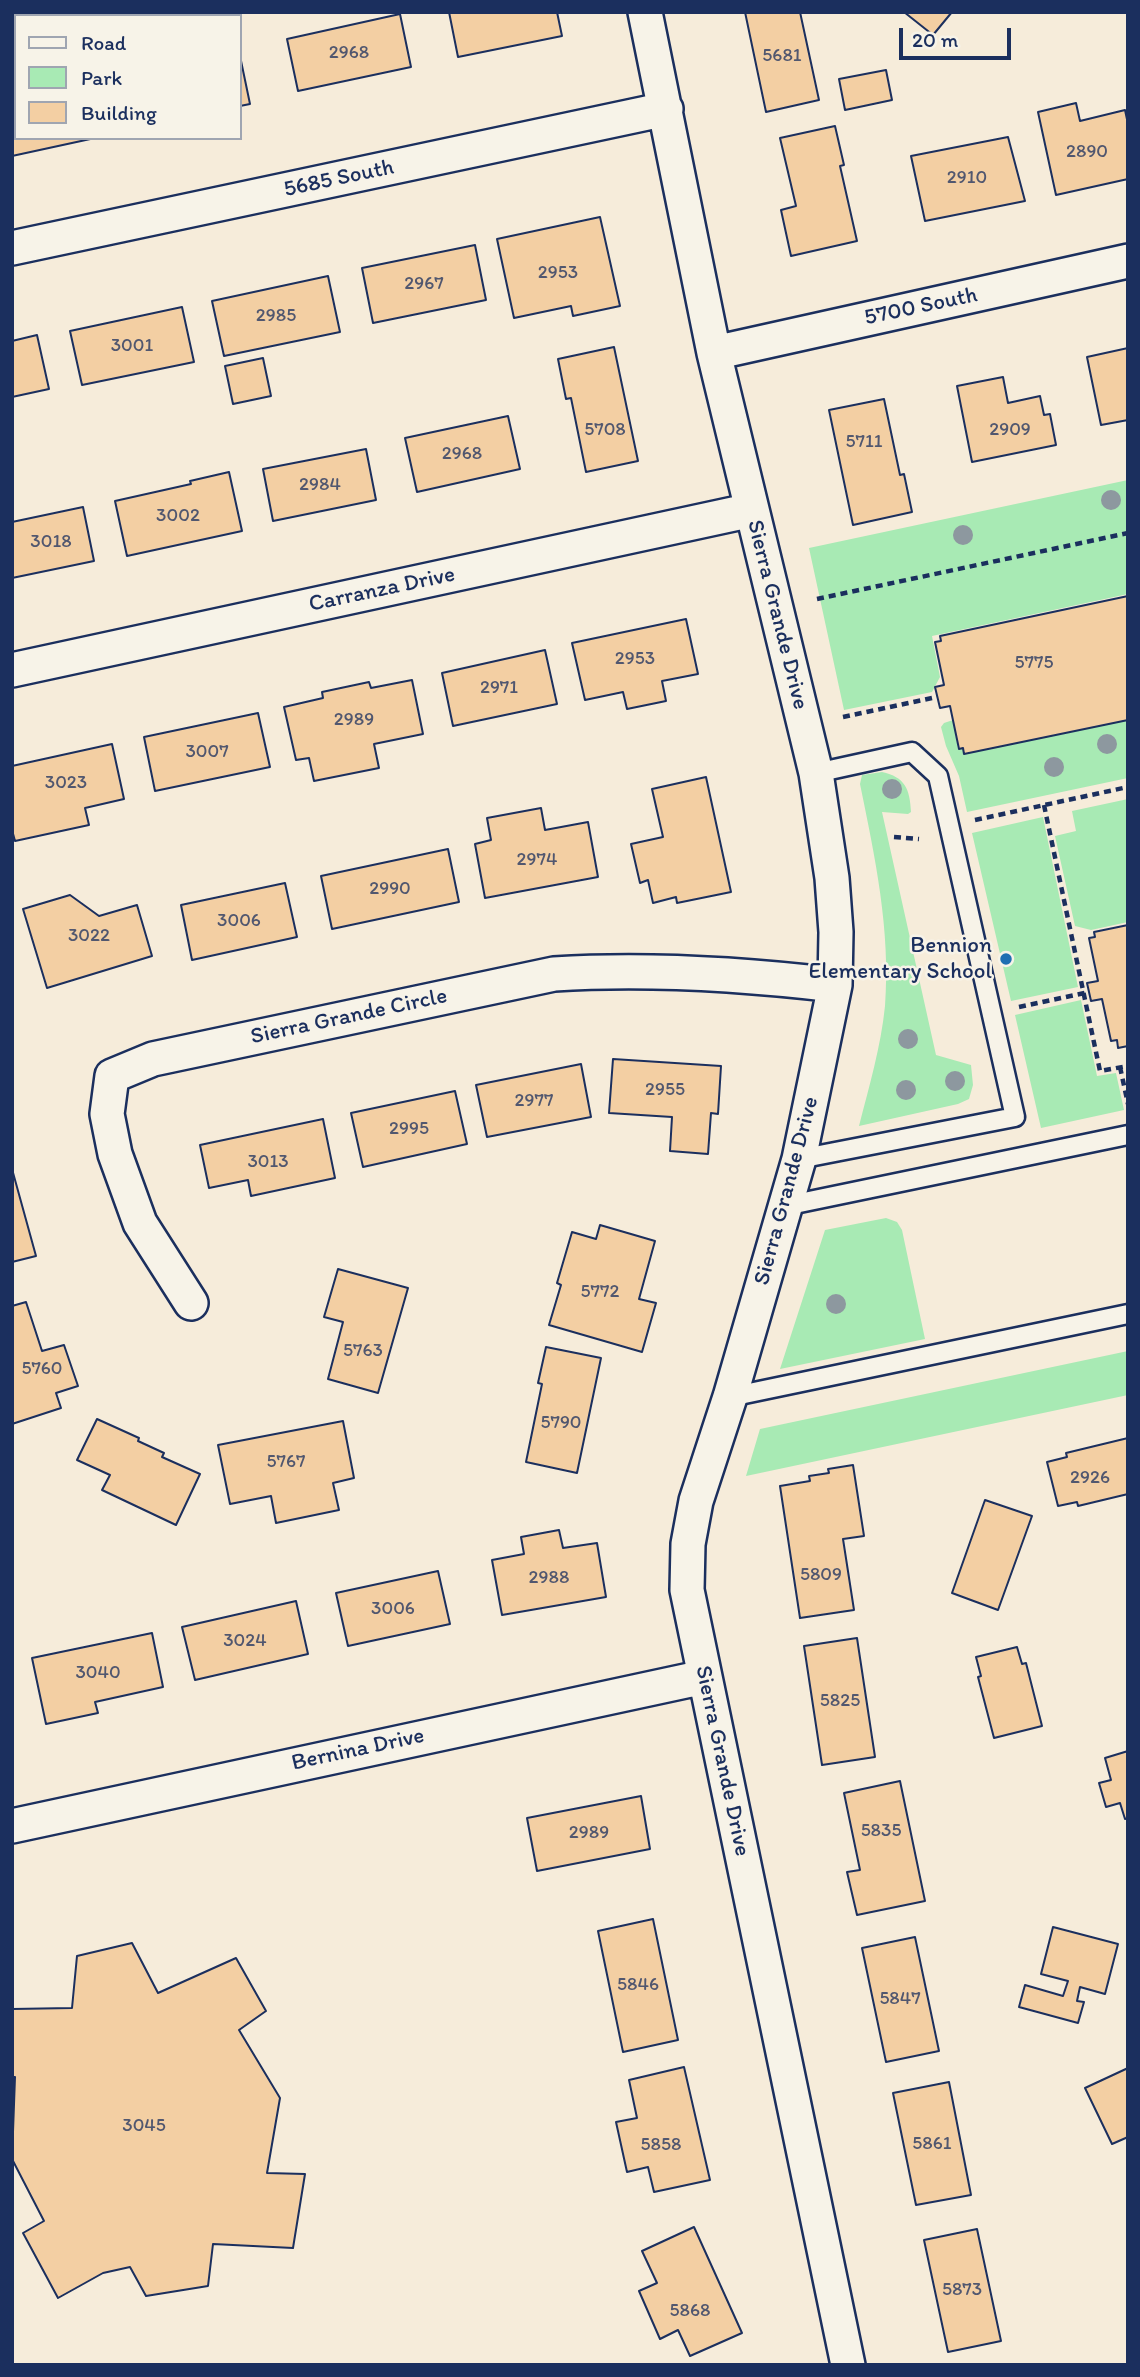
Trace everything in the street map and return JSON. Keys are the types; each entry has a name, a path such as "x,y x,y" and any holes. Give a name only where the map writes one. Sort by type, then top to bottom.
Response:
{"street":[{"name":"Sierra Grande Drive","path":"645,12 714,353 816,773 832,878 836,932 835,985 799,1159 730,1397 696,1501 688,1544 687,1590 848,2365"},
{"name":"5685 South","path":"12,248 666,109"},
{"name":"5700 South","path":"714,353 1128,261"},
{"name":"Carranza Drive","path":"12,670 752,510"},
{"name":"Sierra Grande Circle","path":"191,1303 139,1223 115,1154 107,1114 112,1076 153,1059 554,974 609,970 663,972 771,977 835,985"},
{"name":"Bernina Drive","path":"12,1826 704,1677"}],"lane":[{"path":"799,1159 1015,1117 938,776 912,752 816,773"},
{"path":"785,1206 1128,1135"},
{"path":"730,1397 1128,1314"}],"path":[{"path":"817,599 1128,533"},
{"path":"843,717 937,697"},
{"path":"964,823 1128,787"},
{"path":"1044,805 1087,993 1101,1072 1128,1066"},
{"path":"894,837 919,839"},
{"path":"1007,1009 1087,993"},
{"path":"1120,1067 1128,1104"}],"green space":[{"path":"1128,480 1128,594 932,636 940,677 932,692 844,710 809,548"},
{"path":"953,720 958,749 963,748 965,754 1128,720 1128,778 967,812 959,776 941,727"},
{"path":"882,772 901,781 909,797 911,812 908,814 882,812 936,1055 971,1065 973,1085 969,1099 958,1104 859,1126 881,1036 886,978 884,922 860,784 862,775"},
{"path":"1128,799 1128,922 1091,930 1075,926 1055,836 1076,831 1072,811"},
{"path":"1043,817 1078,987 1011,1001 972,833"},
{"path":"1081,1000 1097,1076 1116,1073 1124,1110 1041,1128 1015,1015"},
{"path":"886,1218 897,1222 902,1230 925,1339 780,1369 825,1230"},
{"path":"1128,1351 1128,1395 746,1476 760,1429"}],"building":[{"path":"449,12 557,12 562,36 458,57"},
{"path":"745,12 800,12 819,100 766,112"},
{"path":"904,12 952,12 933,35"},
{"path":"400,14 411,67 298,91 287,39"},
{"path":"242,66 250,104 242,106"},
{"path":"886,70 892,100 845,110 839,79"},
{"path":"12,72 14,140 86,140 12,156"},
{"path":"1076,103 1080,121 1125,110 1128,124 1128,179 1056,195 1038,112"},
{"path":"835,126 844,165 840,166 857,241 791,256 781,210 796,206 780,138"},
{"path":"1008,137 1025,201 925,221 911,156"},
{"path":"600,217 620,306 573,316 571,306 514,318 497,239"},
{"path":"475,245 486,300 373,323 362,268"},
{"path":"328,276 340,332 224,356 212,301"},
{"path":"182,307 194,362 82,385 70,331"},
{"path":"37,335 49,389 12,397 12,341"},
{"path":"614,347 638,461 586,472 571,398 566,399 558,359"},
{"path":"1128,348 1128,420 1101,425 1087,357"},
{"path":"263,358 271,396 233,404 225,366"},
{"path":"1003,377 1008,403 1040,396 1044,415 1050,414 1056,445 972,462 957,386"},
{"path":"884,399 900,475 904,474 912,512 853,525 829,410"},
{"path":"508,416 520,469 417,492 405,438"},
{"path":"366,449 376,500 273,521 263,469"},
{"path":"229,472 242,531 127,556 115,501 191,484 190,481"},
{"path":"83,507 94,561 12,578 12,522"},
{"path":"1128,596 1128,720 964,754 963,748 959,749 950,706 940,708 935,687 944,685 935,642 941,641 940,636"},
{"path":"686,619 698,674 662,681 666,701 627,709 623,692 585,700 572,643"},
{"path":"545,650 557,704 453,726 442,673"},
{"path":"412,680 423,734 374,744 379,768 314,781 309,758 296,760 284,707 323,698 322,692 369,682 371,688"},
{"path":"258,713 270,767 155,791 144,737"},
{"path":"112,744 124,799 85,808 89,825 15,841 12,830 12,766"},
{"path":"706,777 731,892 677,903 676,897 653,903 648,880 640,883 631,844 663,837 652,789"},
{"path":"541,808 545,830 588,822 598,877 485,898 475,844 491,840 487,818"},
{"path":"448,849 459,902 332,929 321,876"},
{"path":"285,883 297,937 192,960 181,905"},
{"path":"70,895 99,916 137,905 152,956 47,988 23,909"},
{"path":"1128,925 1128,1046 1118,1048 1117,1040 1111,1041 1102,999 1091,1001 1087,983 1098,981 1089,938 1095,937 1094,932"},
{"path":"613,1059 721,1066 718,1114 711,1113 708,1154 670,1151 672,1117 609,1113"},
{"path":"581,1064 591,1117 487,1137 476,1085"},
{"path":"455,1091 467,1144 363,1167 351,1113"},
{"path":"323,1119 335,1178 251,1196 248,1180 209,1188 200,1145"},
{"path":"12,1169 36,1256 12,1262"},
{"path":"600,1225 655,1241 639,1299 656,1303 642,1352 549,1325 561,1285 557,1283 572,1232 596,1239"},
{"path":"338,1269 408,1288 378,1393 328,1379 343,1322 324,1317"},
{"path":"26,1302 42,1351 64,1345 78,1386 56,1393 61,1408 12,1424 12,1306"},
{"path":"546,1347 601,1358 577,1473 526,1462 542,1384 538,1383"},
{"path":"97,1419 139,1438 138,1441 164,1453 162,1457 200,1474 176,1525 102,1490 110,1475 77,1460"},
{"path":"343,1421 354,1478 333,1483 339,1510 276,1523 271,1496 230,1504 218,1445"},
{"path":"1128,1438 1128,1494 1078,1506 1077,1502 1058,1506 1047,1462 1067,1457 1066,1453"},
{"path":"853,1465 864,1536 843,1539 854,1610 800,1618 780,1486 810,1481 809,1476 829,1473 828,1469"},
{"path":"985,1500 1032,1516 998,1610 952,1593"},
{"path":"559,1530 563,1548 597,1543 606,1597 502,1615 492,1560 524,1554 521,1537"},
{"path":"438,1571 450,1624 348,1646 336,1593"},
{"path":"296,1601 308,1654 195,1680 182,1627"},
{"path":"152,1633 163,1687 95,1702 98,1713 46,1724 32,1658"},
{"path":"857,1638 875,1757 822,1765 804,1646"},
{"path":"1017,1647 1022,1664 1026,1663 1042,1726 994,1738 978,1677 981,1676 976,1657"},
{"path":"1128,1751 1128,1818 1125,1819 1120,1803 1106,1807 1099,1783 1111,1780 1105,1758"},
{"path":"900,1781 925,1901 857,1915 847,1872 860,1870 844,1793"},
{"path":"641,1796 650,1849 537,1871 527,1818"},
{"path":"653,1919 678,2040 623,2052 598,1931"},
{"path":"1053,1927 1118,1944 1105,1994 1080,1987 1077,2001 1084,2002 1078,2023 1019,2007 1025,1985 1063,1996 1068,1981 1041,1974"},
{"path":"915,1937 939,2051 886,2062 862,1948"},
{"path":"132,1943 158,1993 236,1958 266,2011 239,2030 280,2098 267,2173 305,2174 293,2248 213,2244 208,2286 146,2296 130,2267 103,2273 58,2298 23,2233 44,2221 12,2159 15,2077 12,2077 12,2009 72,2008 77,1956"},
{"path":"684,2067 710,2180 654,2192 648,2167 627,2172 616,2122 637,2118 629,2080"},
{"path":"1128,2068 1128,2137 1112,2144 1085,2088"},
{"path":"949,2082 971,2195 916,2205 893,2093"},
{"path":"694,2227 742,2333 690,2356 678,2330 660,2339 639,2291 657,2283 642,2251"},
{"path":"977,2229 1001,2341 948,2352 924,2240"}],"place":[{"name":"Bennion Elementary School","path":"1006,959"}]}
